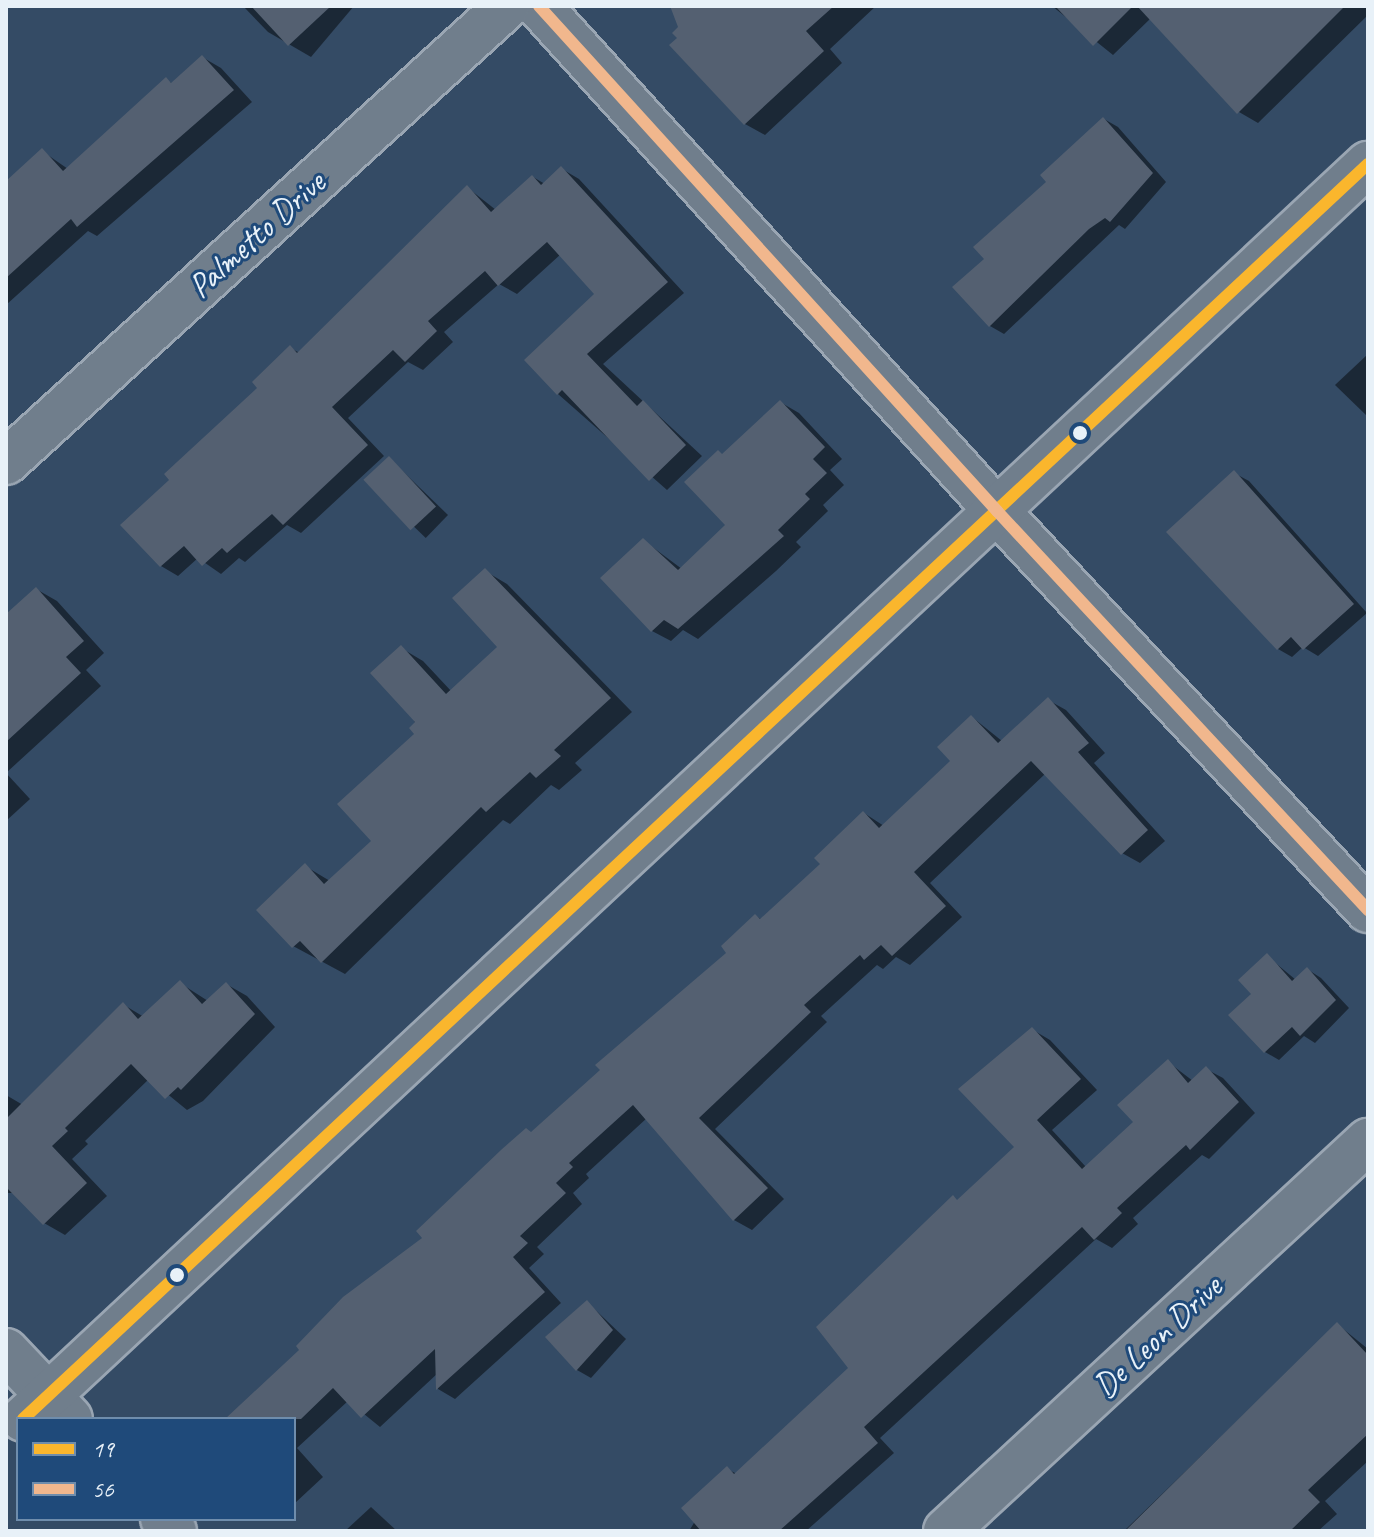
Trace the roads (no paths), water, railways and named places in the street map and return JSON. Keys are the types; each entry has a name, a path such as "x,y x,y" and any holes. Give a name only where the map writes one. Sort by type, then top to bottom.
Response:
{"street":[{"name":"Palmetto Drive","path":"6,462 507,6"},
{"path":"539,6 997,511 1368,910"},
{"path":"6,1351 40,1414 1368,164"},
{"name":"De Leon Drive","path":"946,1531 1368,1141"}]}
